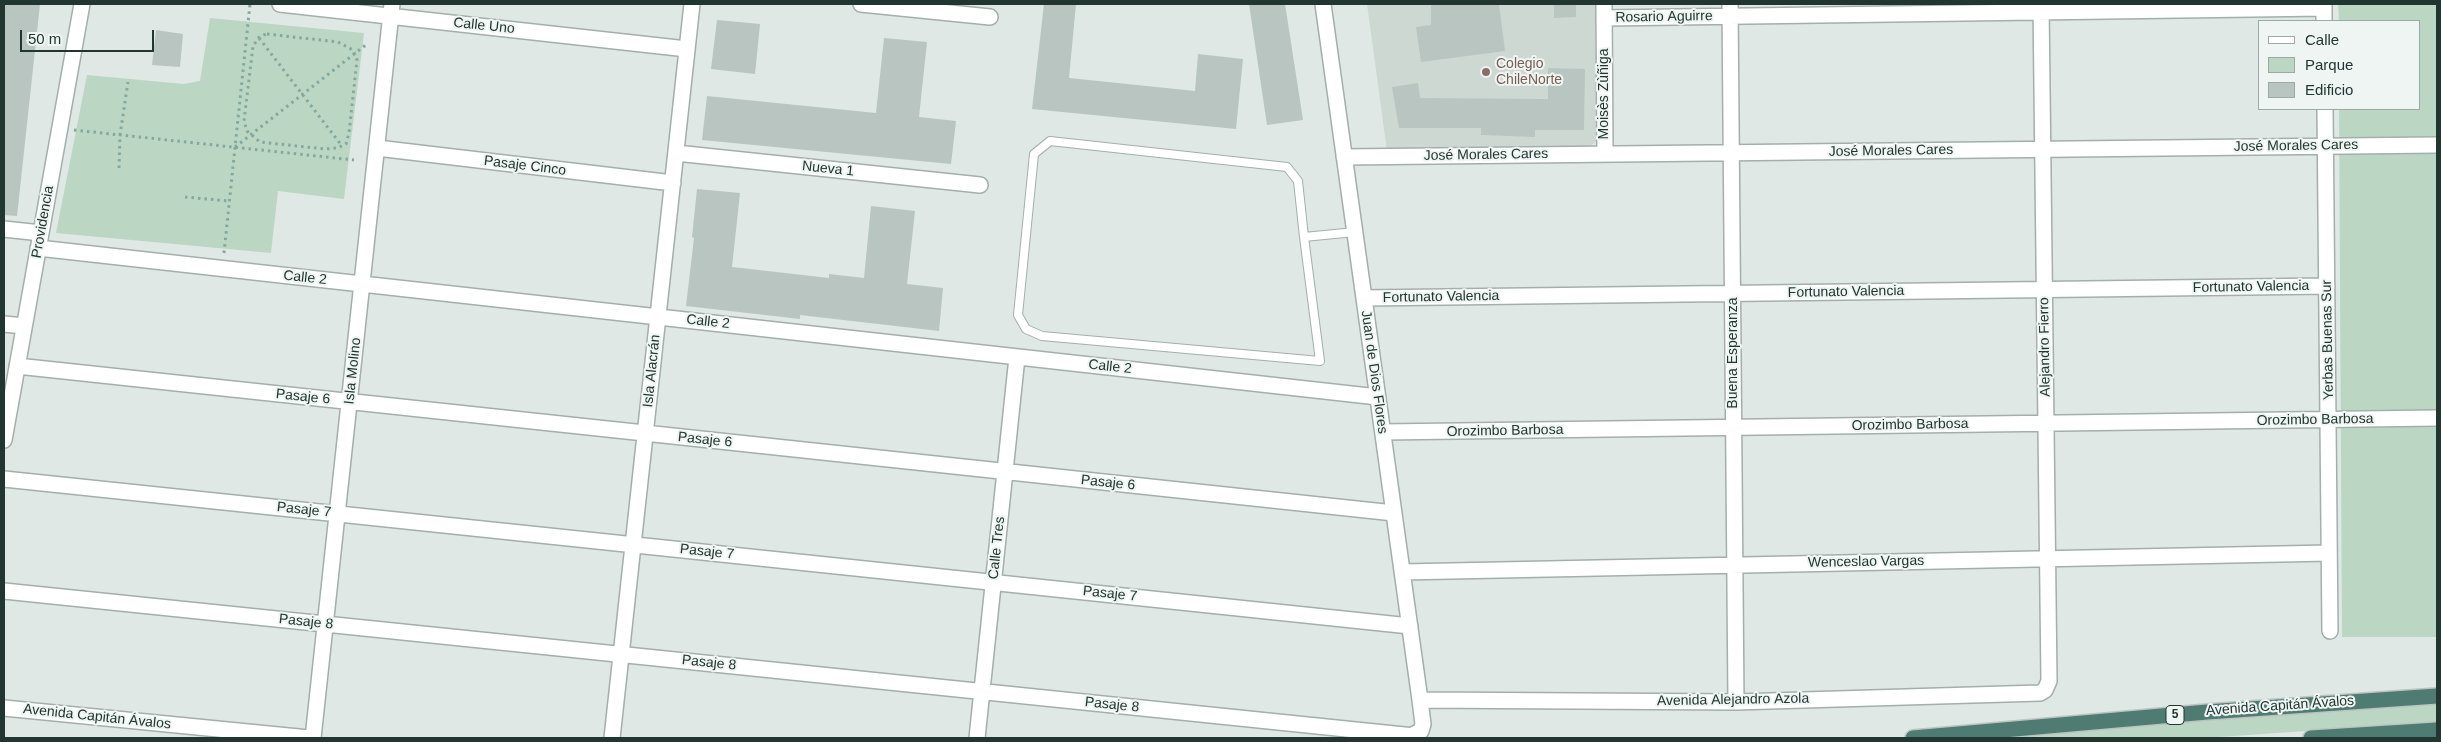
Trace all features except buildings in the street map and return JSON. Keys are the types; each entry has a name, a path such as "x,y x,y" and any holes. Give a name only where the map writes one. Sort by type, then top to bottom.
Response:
{"highway":[{"name":"Avenida Capitán Ávalos","path":"1913,738 2208,712 2437,696"},
{"path":"2311,738 2437,730"}],"street":[{"name":"Providencia","path":"4,440 6,411 17,366 82,4"},
{"name":"Calle Uno","path":"280,4 392,10 688,49"},
{"name":"Isla Alacrán","path":"612,738 692,4"},
{"path":"861,4 990,17"},
{"name":"Juan de Dios Flores","path":"1323,4 1423,724 1421,731 1410,737"},
{"name":"Rosario Aguirre","path":"1604,11 2041,8 2324,11"},
{"name":"Alejandro Fierro","path":"2041,8 2048,681 2045,690"},
{"name":"Isla Molino","path":"313,738 392,10"},
{"name":"Buena Esperanza","path":"1730,10 1736,702"},
{"name":"Moisès Zùñiga","path":"1604,11 1604,154"},
{"name":"Yerbas Buenas Sur","path":"2325,110 2330,631"},
{"name":"José Morales Cares","path":"1344,157 2437,144"},
{"name":"Pasaje Cinco","path":"377,148 673,183"},
{"name":"Nueva 1","path":"676,153 980,185"},
{"path":"4,229 41,233"},
{"name":"Calle 2","path":"38,248 1378,397"},
{"name":"Fortunato Valencia","path":"1364,298 2327,286"},
{"path":"4,324 24,326"},
{"name":"Calle Tres","path":"977,738 1017,357"},
{"name":"Pasaje 6","path":"17,366 1394,513"},
{"name":"Orozimbo Barbosa","path":"1383,432 2437,418"},
{"name":"Pasaje 7","path":"4,479 1410,626"},
{"name":"Wenceslao Vargas","path":"1402,572 2329,553"},
{"name":"Pasaje 8","path":"4,591 1410,737"},
{"name":"Avenida Alejandro Azola","path":"1420,700 1736,702 2040,693 2045,690"},
{"name":"Avenida Capitán Ávalos","path":"4,708 309,738"}],"lane":[{"path":"1050,141 1287,166 1298,181 1304,238 1320,361 1042,336 1026,329 1018,315 1034,154 1050,141"},
{"path":"1304,238 1355,232"}],"path":[{"path":"222,268 250,4"},
{"path":"267,34 276,34 338,42 344,44 355,53 358,60 350,133 346,144 325,149 260,142 250,135 244,121 253,46 258,38 267,34"},
{"path":"258,38 342,146"},
{"path":"234,147 367,44"},
{"path":"119,168 120,135 128,82"},
{"path":"59,129 354,160"},
{"path":"185,197 229,201"}],"shaded area":[{"name":"Colegio ChileNorte","path":"1367,4 1595,4 1597,141 1585,150 1387,151"}],"green space":[{"path":"2338,4 2437,4 2437,637 2342,637 2339,110 2421,110 2421,20 2339,20"},
{"path":"210,18 364,33 344,199 278,191 271,253 56,233 87,75 184,84 200,81"},
{"path":"2437,704 2437,722 2205,738 1996,738 2377,706"}],"place":[{"name":"Colegio ChileNorte","path":"1486,72"}]}
